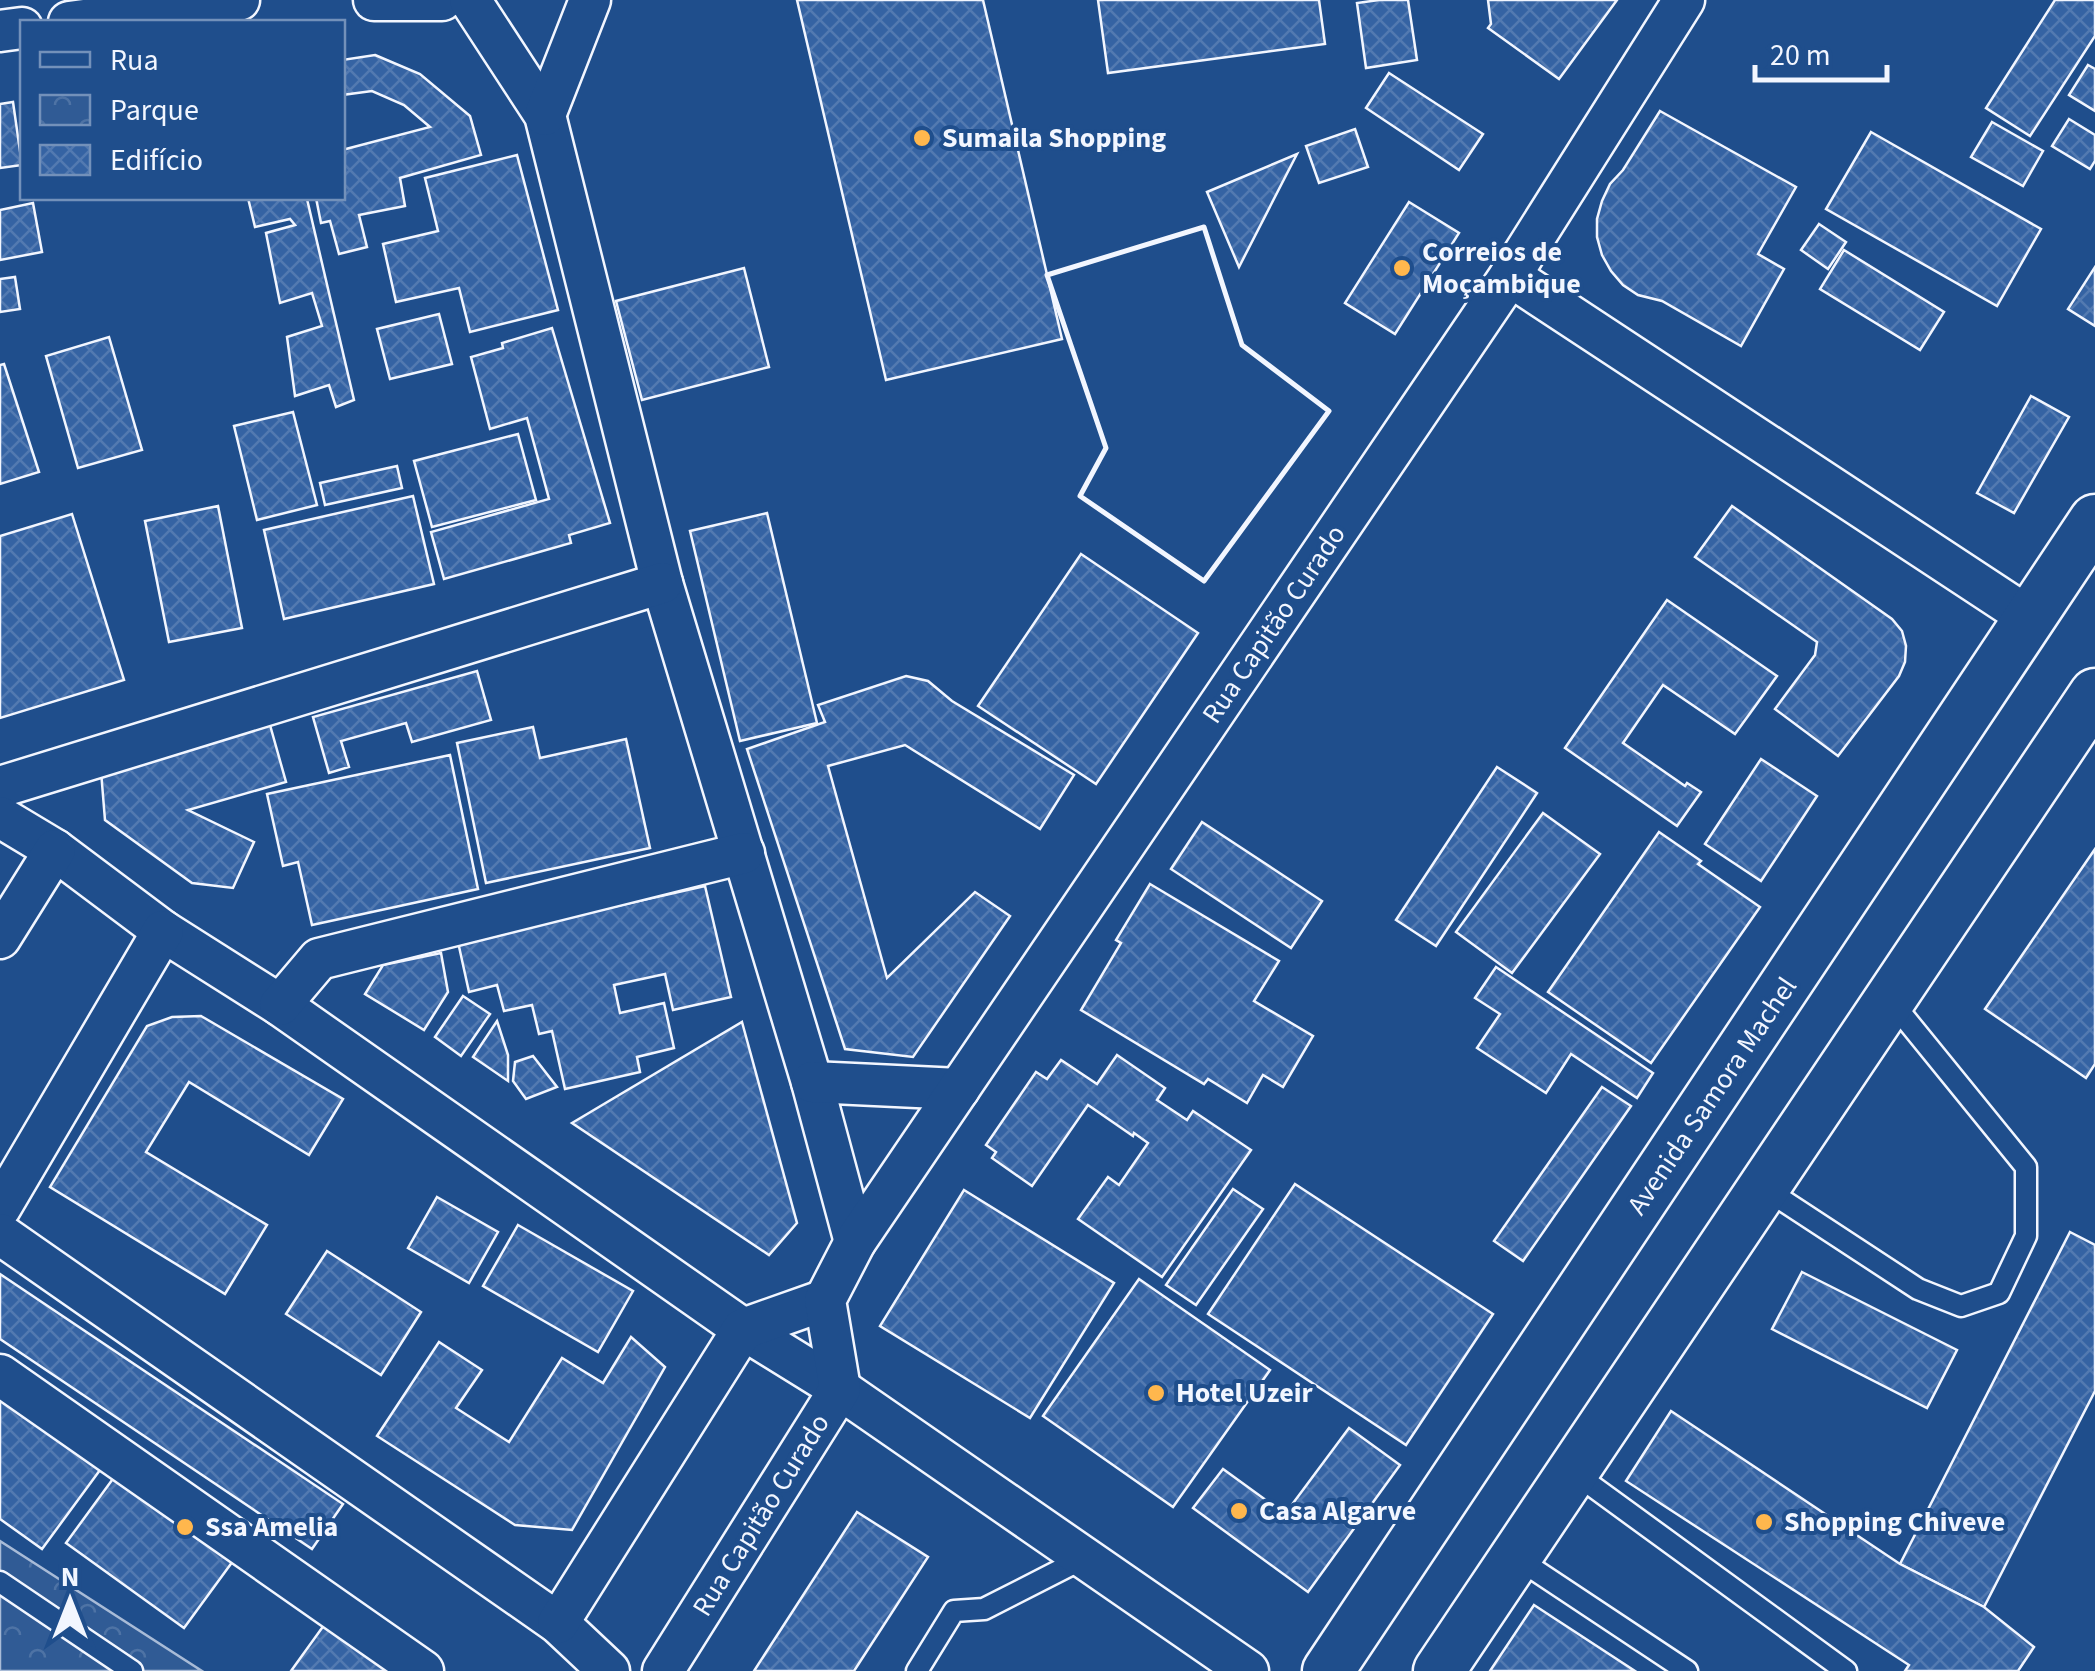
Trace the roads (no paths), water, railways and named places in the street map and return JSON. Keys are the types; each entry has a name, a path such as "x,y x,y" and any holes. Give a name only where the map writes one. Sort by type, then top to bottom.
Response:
{"street":[{"path":"85,20 239,0"},
{"path":"374,0 442,0"},
{"path":"470,0 545,115 662,583 812,1082 855,1242"},
{"path":"545,115 590,0"},
{"name":"Rua Capitão Curado","path":"664,1671 840,1389 825,1300 855,1242 1510,276 1684,0"},
{"path":"1510,276 2030,618"},
{"name":"Avenida Samora Machel","path":"1328,1671 2095,520"},
{"path":"0,787 662,583"},
{"path":"1438,1671 2095,694"},
{"path":"0,816 56,850 163,931 280,1006 743,1329 840,1389 1248,1671"},
{"path":"0,938 56,850"},
{"path":"280,1006 319,959 744,854"},
{"path":"0,1208 163,931"},
{"path":"812,1082 959,1089"},
{"path":"0,1234 558,1623 610,1671"},
{"path":"558,1623 743,1329 825,1300"},
{"path":"0,1375 423,1671"}],"lane":[{"path":"1764,1188 1918,1289 1960,1306 1999,1293 2026,1236 2026,1167 1890,1000"},
{"path":"1572,1471 1846,1671"},
{"path":"1515,1557 1688,1671"},
{"path":"917,1671 954,1612 984,1609 1084,1558"},
{"path":"0,1582 132,1671"}],"place":[{"name":"Sumaila Shopping","path":"922,138"},
{"name":"Correios de Moçambique","path":"1402,268"},
{"name":"Hotel Uzeir","path":"1156,1393"},
{"name":"Casa Algarve","path":"1239,1511"},
{"name":"Shopping Chiveve","path":"1764,1522"},
{"name":"Ssa Amelia","path":"185,1527"}]}
